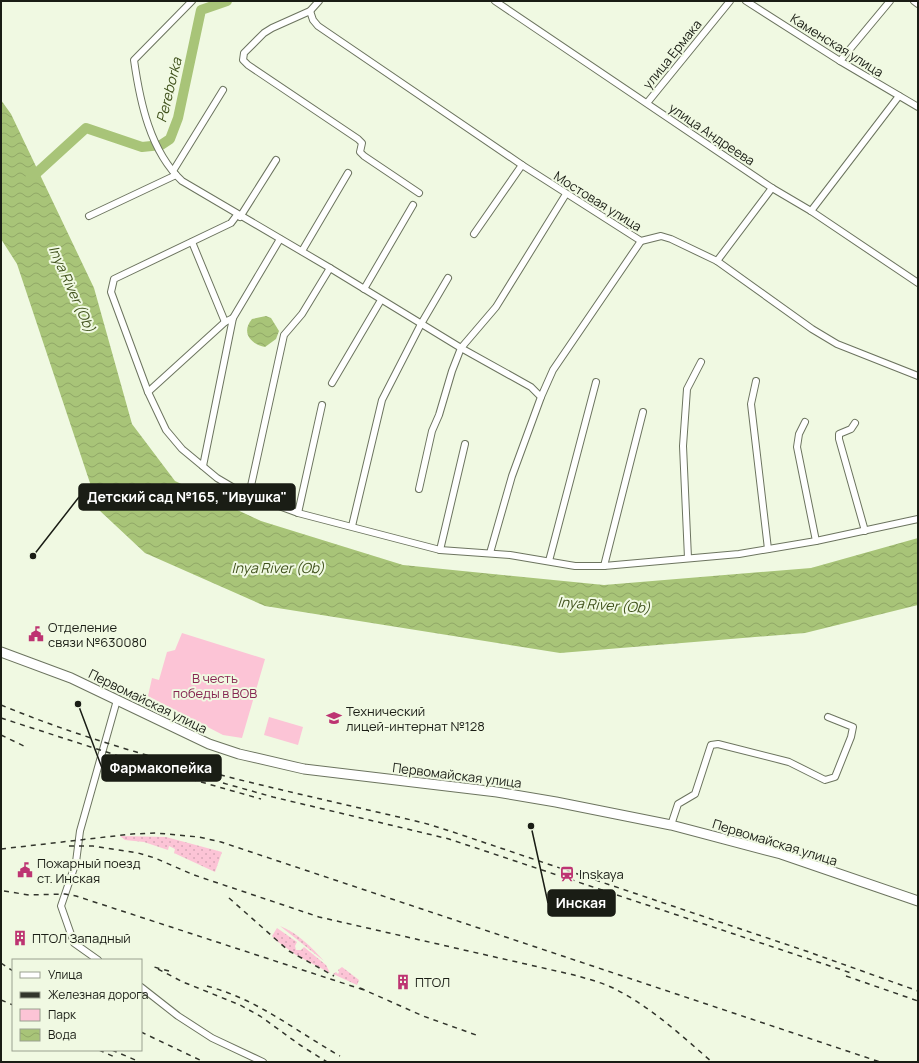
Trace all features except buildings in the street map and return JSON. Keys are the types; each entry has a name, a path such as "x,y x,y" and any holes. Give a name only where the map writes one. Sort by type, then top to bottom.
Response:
{"main road":[{"name":"Первомайская улица","path":"1,652 65,675 208,744 239,754 304,769 497,792 571,804 671,825 781,854 918,901"}],"street":[{"path":"192,1 134,60 147,124 174,173 182,181 239,216 302,251 461,348 531,387 541,397"},
{"path":"319,1 310,11 272,28 244,53 243,60 255,70 358,139 362,143 360,152 364,156 419,193"},
{"name":"улица Андреева","path":"495,1 647,102 772,188 811,211 918,283"},
{"name":"улица Ермака","path":"647,102 729,1"},
{"name":"Каменская улица","path":"746,1 840,61 918,107"},
{"path":"840,61 890,1"},
{"path":"914,1 918,4"},
{"name":"Мостовая улица","path":"310,11 313,20 318,26 522,165 641,241 661,236 671,239 717,261 812,329 838,344 918,376"},
{"path":"89,216 174,173 223,90"},
{"path":"811,211 899,96"},
{"path":"276,160 239,216 231,223 114,280 111,292 148,392 166,430 182,449 217,478 249,496 298,513 440,550 490,553 575,566 604,566 739,554 816,541 918,519"},
{"path":"474,234 522,165"},
{"path":"302,251 348,173"},
{"path":"717,261 772,188"},
{"path":"419,489 432,431 439,416 461,348 496,307 566,194"},
{"path":"364,289 413,205"},
{"path":"203,466 233,318 280,239"},
{"path":"490,553 512,476 541,397 553,370 641,241"},
{"path":"192,242 225,322"},
{"path":"249,496 284,335 302,314 330,268"},
{"path":"352,526 382,400 421,324 448,278"},
{"path":"332,382 381,300"},
{"path":"148,392 225,322 233,318"},
{"path":"688,558 683,446 688,389 701,362"},
{"path":"756,381 751,404 768,549"},
{"path":"549,561 596,382"},
{"path":"298,513 322,405"},
{"path":"604,566 643,412"},
{"path":"805,422 799,434 798,447 816,541"},
{"path":"855,423 851,429 840,434 839,439 865,531"},
{"path":"440,550 465,444"},
{"path":"97,959 74,943 61,906 76,862 80,831 117,700"},
{"path":"671,825 678,804 695,794 711,745 718,744 789,762 825,780 835,777 853,728 828,718"},
{"path":"142,988 178,1016 212,1038 264,1062"}],"green space":[{"name":"В честь победы в ВОВ","path":"182,633 265,659 242,738 223,735 148,696 152,678 159,680 167,652 175,650"},
{"path":"269,717 303,727 298,745 264,735"},
{"path":"120,836 166,837 222,852 215,872 174,853 175,849 169,846 168,850 144,842 125,840"},
{"path":"280,926 293,932 324,961"},
{"path":"277,928 297,942 295,946 296,950 301,950 304,947 326,965 330,973 296,955 274,939 272,936"},
{"path":"342,967 359,980 357,985 333,974 336,972 338,974 338,970"}],"water":[{"name":"Inya River (Ob)","path":"1,100 11,114 94,288 132,424 175,481 261,521 403,565 604,585 811,568 918,538 918,605 805,633 560,653 265,606 145,553 99,510 17,264 1,239"},
{"path":"266,316 271,318 279,331 276,339 265,347 251,340 247,333 247,328 252,319"}],"waterway":[{"name":"Pereborka","path":"29,180 86,128 142,147 161,145 170,139 178,118 201,10 227,1"}],"railway":[{"path":"1,705 52,725 157,758 424,823 453,832 806,951 918,991"},
{"path":"1,718 187,778 261,799"},
{"path":"1,735 28,748"},
{"path":"223,783 273,797 449,839 854,974"},
{"path":"1,849 132,834 156,833 199,837 221,842 880,1062"},
{"path":"69,846 93,846 138,853 155,858 194,875 319,917 596,981 617,990 642,1005 712,1062"},
{"path":"4,891 29,895 65,894 76,896 364,990"},
{"path":"229,898 289,951 334,976"},
{"path":"1,963 12,970"},
{"path":"169,971 154,967 183,982 240,1005 260,1016 300,1045 327,1062"},
{"path":"846,976 918,1001"},
{"path":"207,986 226,992 260,1007 340,1056"},
{"path":"360,988 423,1016 479,1036"},
{"path":"1,1000 12,1005"},
{"path":"142,1032 204,1062"},
{"path":"101,1051 117,1058"},
{"path":"114,1051 140,1062"}],"place":[{"name":"Детский сад №165, \"Ивушка\"","path":"33,556"},
{"name":"Отделение связи №630080","path":"36,634"},
{"name":"Фармакопейка","path":"78,704"},
{"name":"Технический лицей-интернат №128","path":"334,718"},
{"name":"Инская","path":"531,826"},
{"name":"Пожарный поезд ст. Инская","path":"25,870"},
{"name":"Inskaya","path":"567,874"},
{"name":"ПТОЛ Западный","path":"20,938"},
{"name":"ПТОЛ","path":"403,982"}]}
